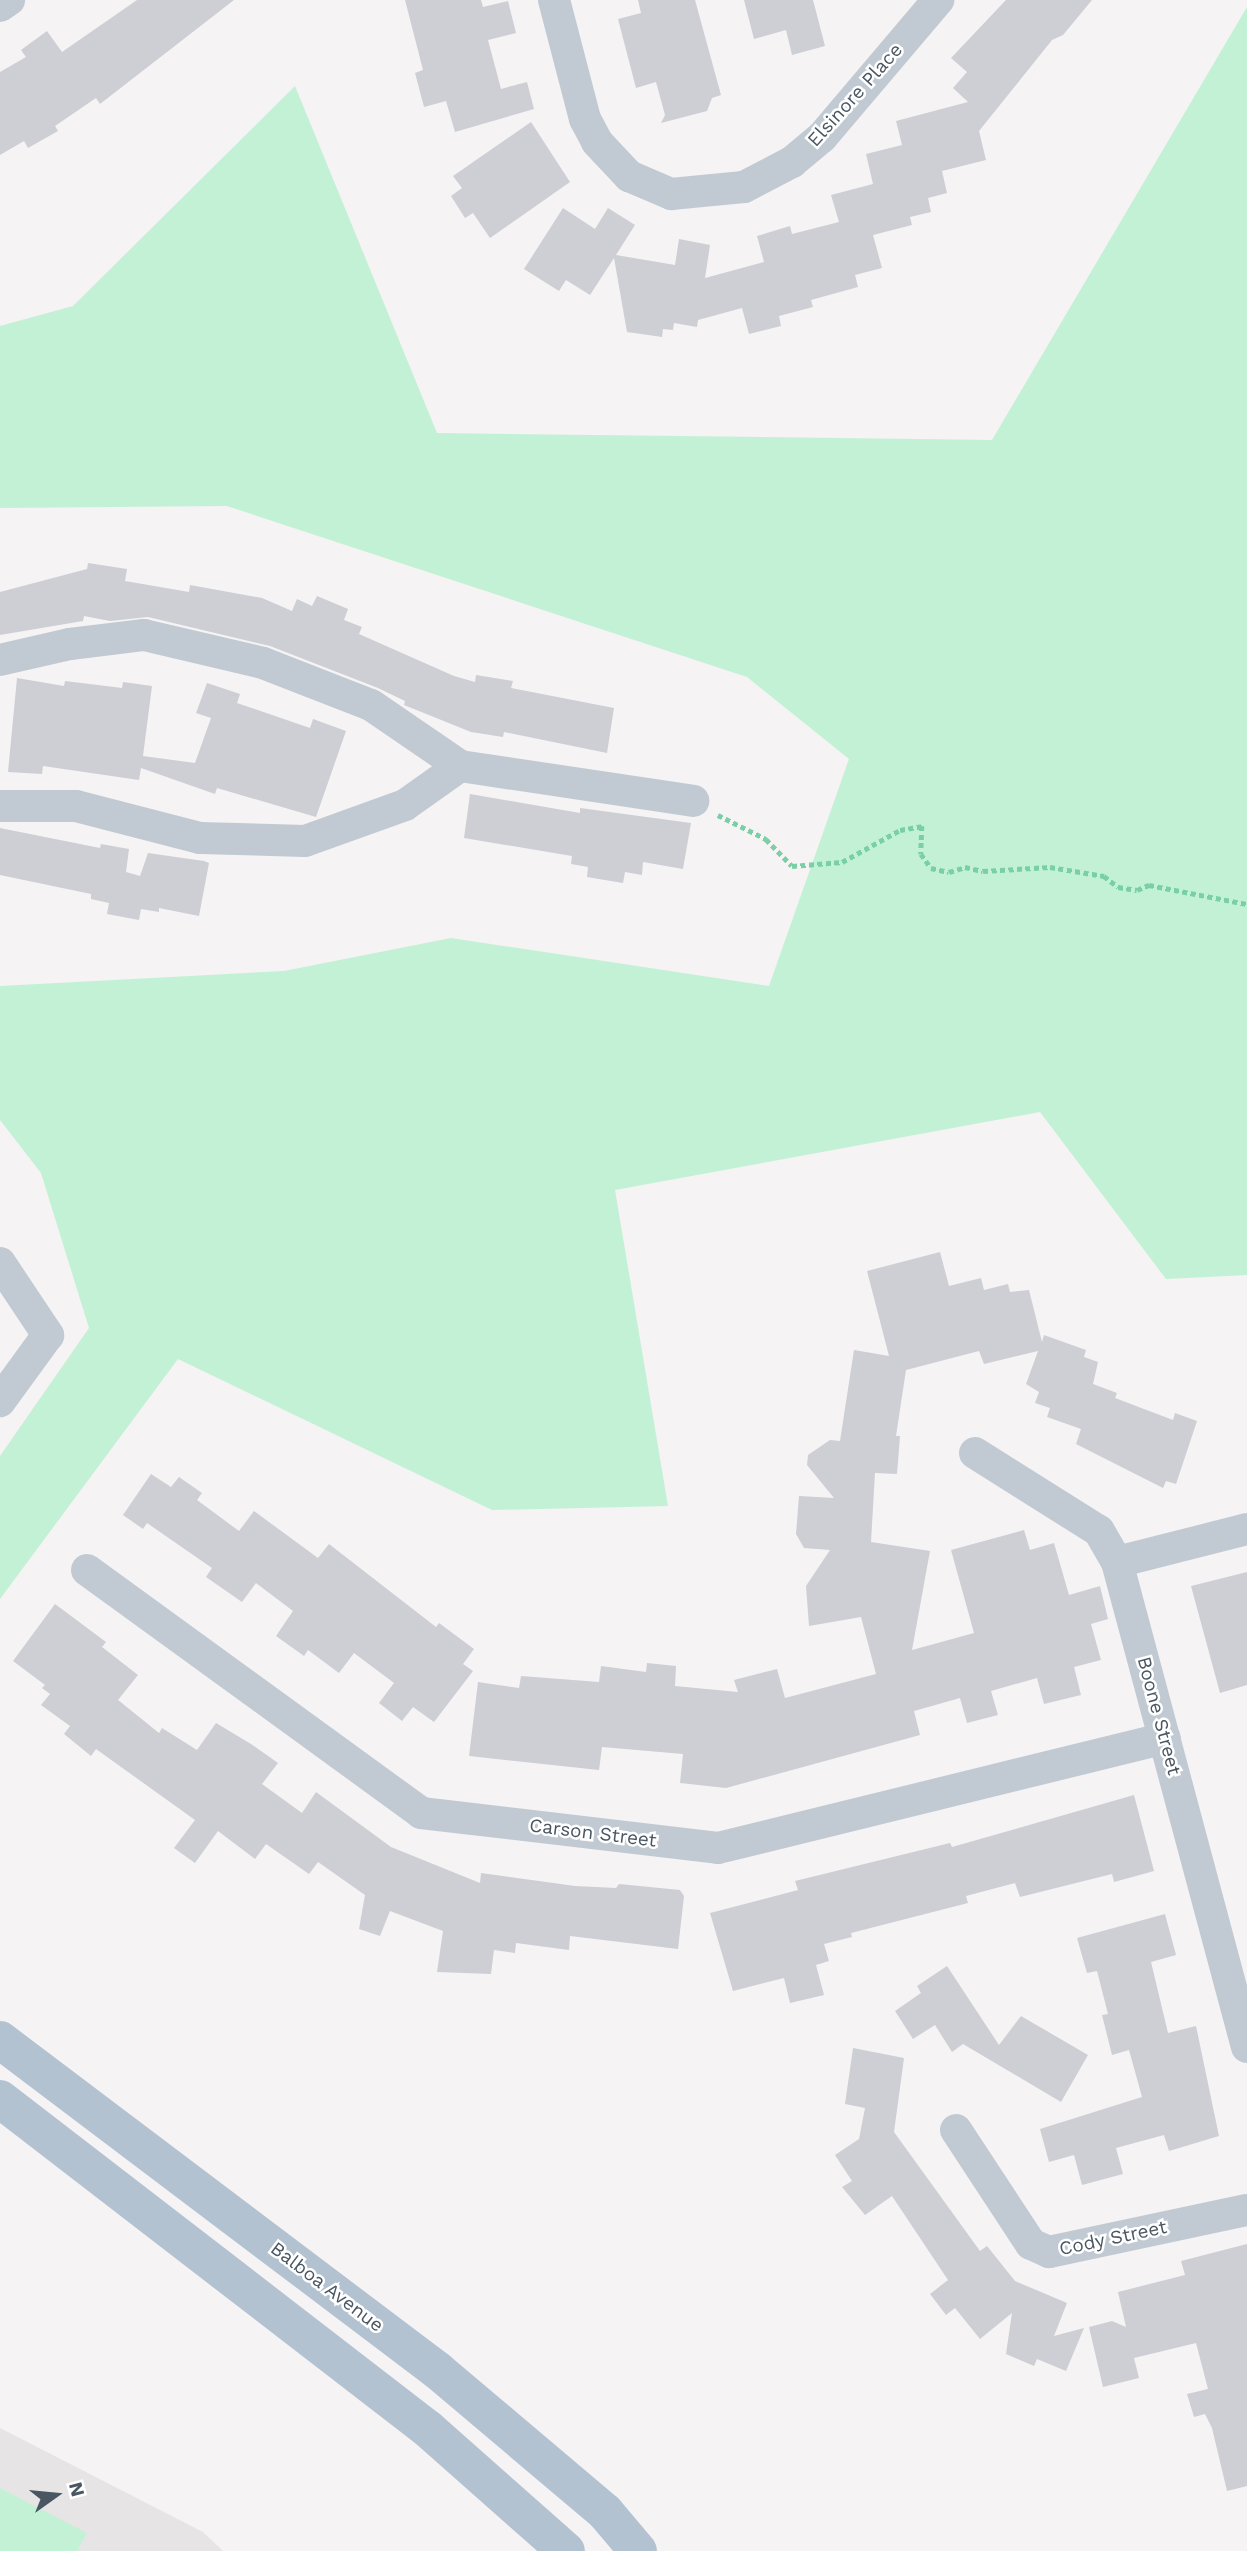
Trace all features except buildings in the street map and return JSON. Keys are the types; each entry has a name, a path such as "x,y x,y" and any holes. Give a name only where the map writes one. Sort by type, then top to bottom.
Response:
{"main road":[{"name":"Balboa Avenue","path":"0,2040 437,2370 605,2512 638,2551"},
{"path":"0,2099 428,2429 566,2551"}],"street":[{"path":"0,6 9,0"},
{"name":"Elsinore Place","path":"554,0 585,119 597,142 629,176 671,194 744,187 792,162 822,137 938,0"},
{"path":"0,660 70,644 144,635 263,663 371,705 460,766 692,801"},
{"path":"0,806 76,806 200,838 305,841 405,804 460,766"},
{"path":"0,1263 48,1335 0,1401"},
{"name":"Boone Street","path":"975,1453 1099,1531 1117,1562 1247,2047"},
{"path":"1117,1562 1247,1529"},
{"name":"Carson Street","path":"87,1570 421,1813 718,1848 1166,1738"},
{"name":"Cody Street","path":"956,2130 1031,2244 1049,2252 1247,2210"}],"path":[{"path":"692,801 766,839 792,866 842,862 900,830 922,826 921,854 931,868 1051,867 1104,876 1118,887 1137,890 1149,885 1247,904"}],"shaded area":[{"path":"0,2428 203,2532 223,2551 0,2551"}],"green space":[{"path":"1247,7 1247,1275 1166,1279 1040,1112 615,1190 668,1506 492,1510 178,1359 0,1599 0,1456 89,1328 41,1173 0,1120 0,986 284,971 451,938 769,986 849,759 747,677 227,506 0,508 0,326 73,306 295,86 437,433 992,440"},
{"path":"0,2488 87,2533 77,2551 0,2551"}]}
